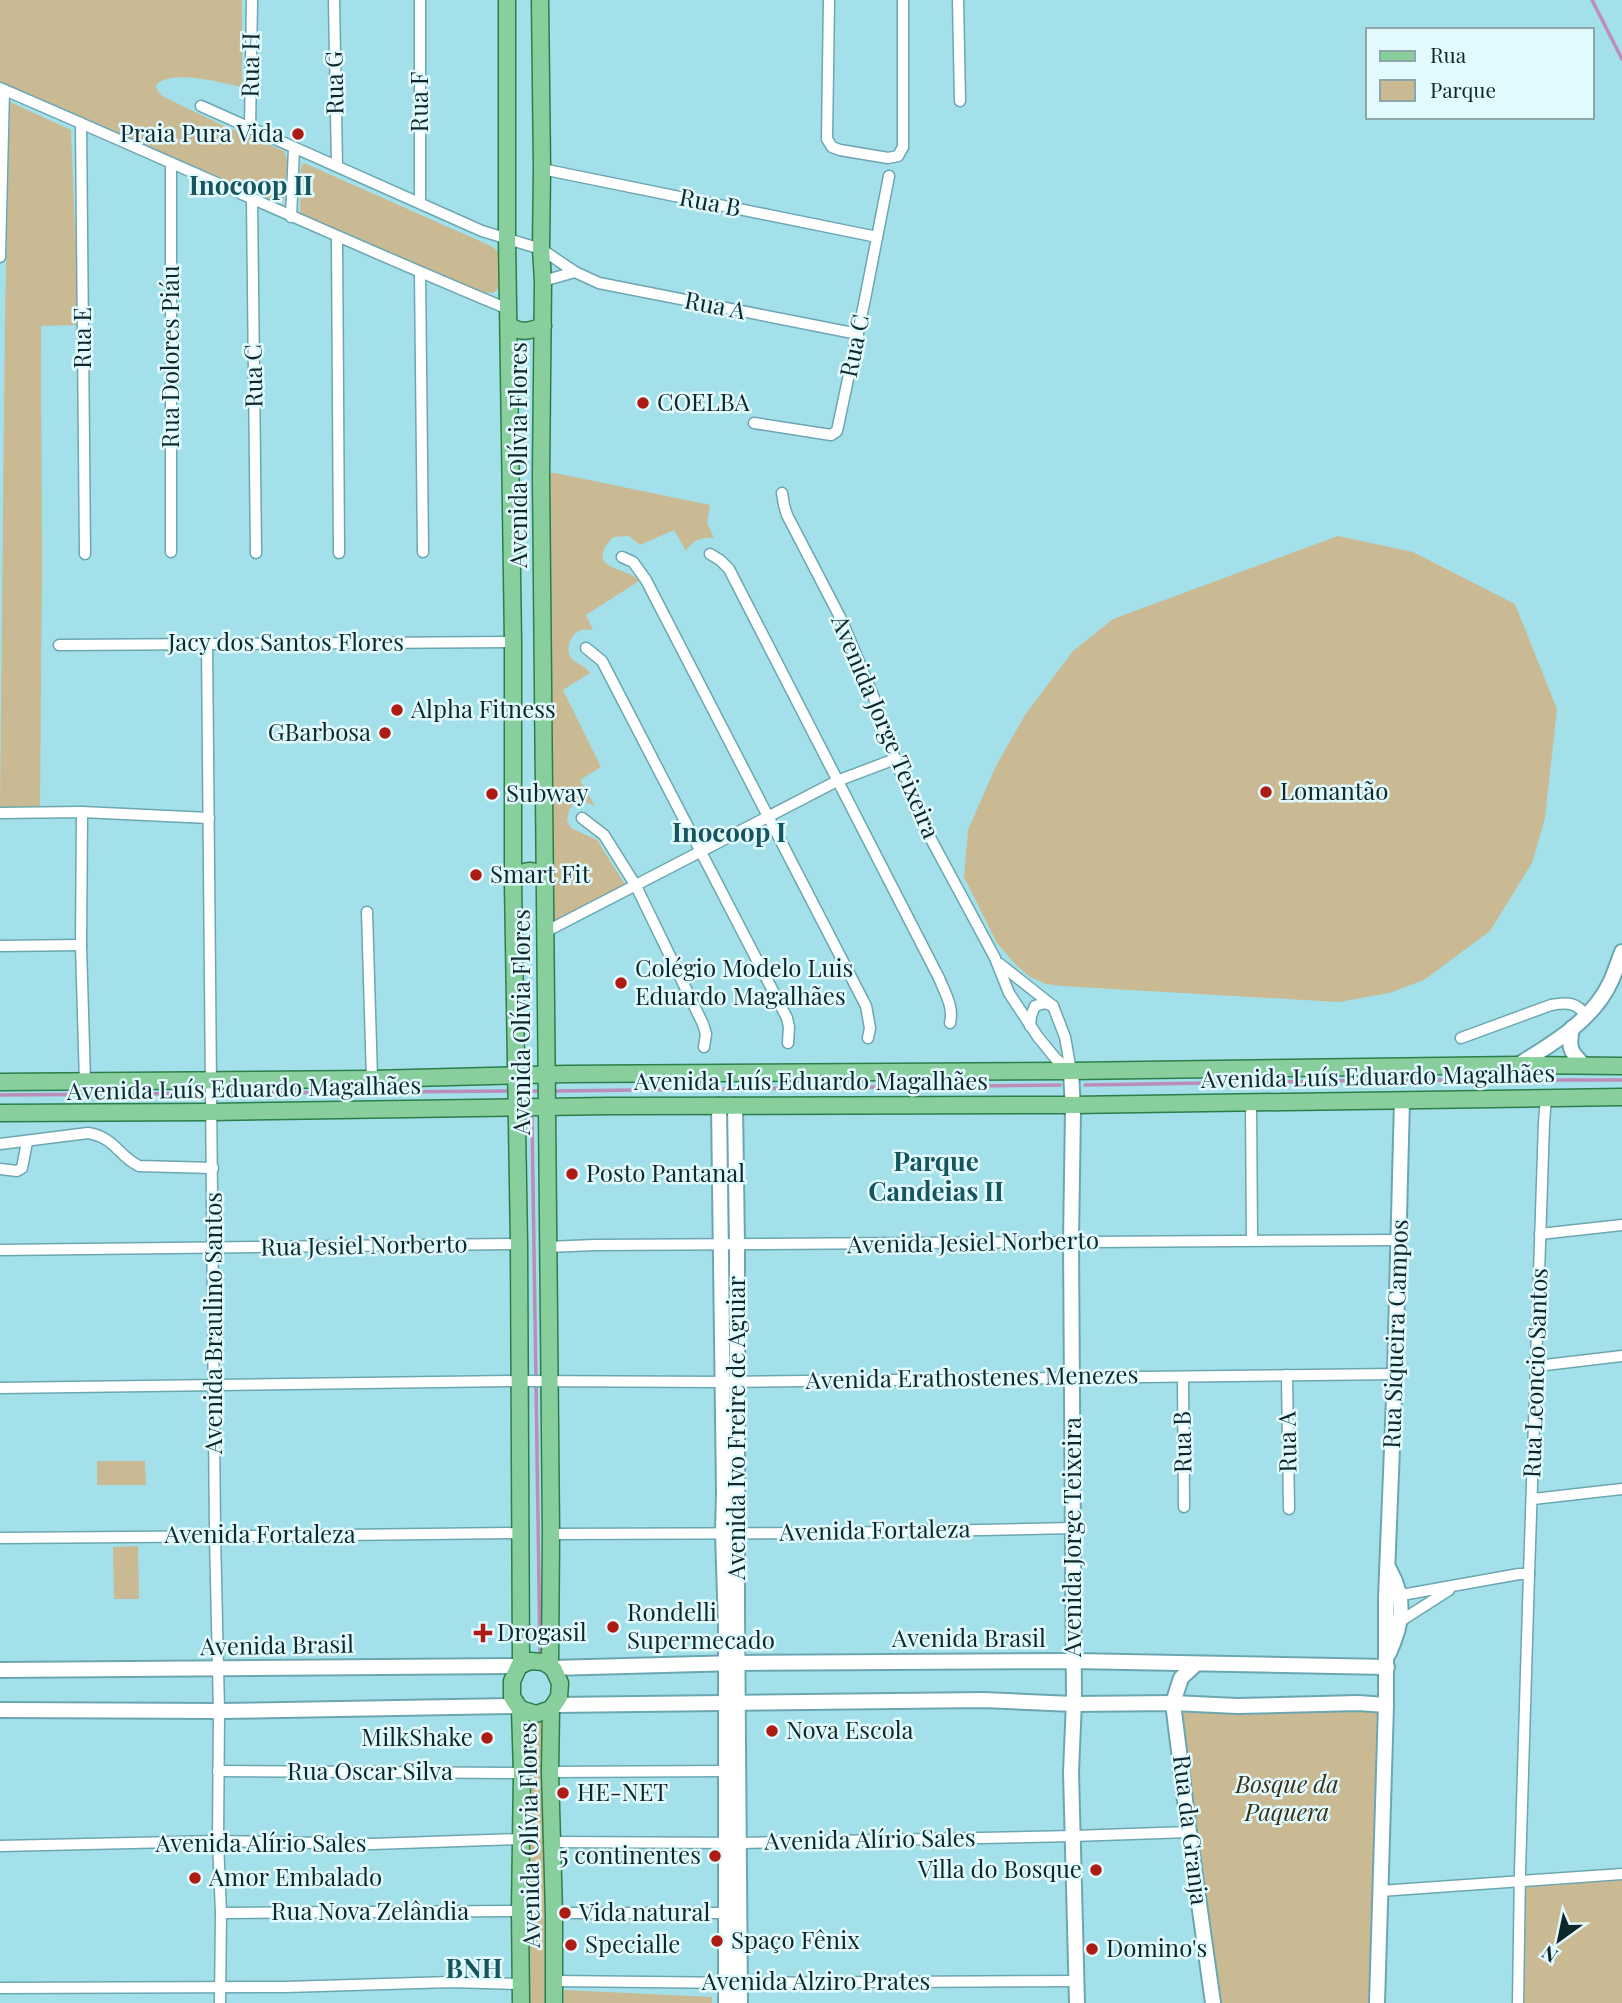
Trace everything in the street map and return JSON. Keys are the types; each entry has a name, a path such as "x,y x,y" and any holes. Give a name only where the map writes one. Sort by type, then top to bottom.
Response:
{"main road":[{"name":"Avenida Olívia Flores","path":"507,0 507,238 521,1534 520,1666 512,1681 512,1697 519,1707 522,1773 521,2003"},
{"name":"Avenida Olívia Flores","path":"541,0 541,475 548,1381 552,1668 560,1683 559,1697 553,1707 550,1772 554,2003"},
{"path":"509,317 520,331 530,331 542,326"},
{"path":"513,842 526,852 533,852 544,844"},
{"path":"513,883 525,871 539,873 544,877"},
{"name":"Avenida Luís Eduardo Magalhães","path":"0,1082 211,1085 545,1075 1070,1067 1622,1066"},
{"name":"Avenida Luís Eduardo Magalhães","path":"0,1113 727,1105 1073,1105 1622,1097"},
{"name":"Avenida Brasil","path":"520,1666 530,1661 543,1662 552,1668"},
{"path":"519,1707 536,1714 553,1707"}],"street":[{"name":"Rua H","path":"250,129 252,0"},
{"name":"Rua G","path":"334,0 337,166"},
{"name":"Rua F","path":"420,0 421,203"},
{"path":"829,0 827,139 832,147 840,150 888,158 898,156 903,147 903,0"},
{"path":"958,0 960,101"},
{"path":"0,257 2,89 420,272 509,317"},
{"name":"Rua A","path":"201,106 482,230 541,249 575,272 599,283 858,334"},
{"name":"Rua E","path":"82,123 85,554"},
{"path":"291,217 294,149"},
{"name":"Rua Dolores Piáu","path":"171,163 171,552"},
{"name":"Rua B","path":"542,169 877,237"},
{"name":"Rua C","path":"754,423 831,435 836,431 858,334 888,176"},
{"name":"Rua C","path":"251,199 256,552"},
{"path":"338,237 339,553"},
{"path":"420,272 423,552"},
{"path":"543,281 575,272"},
{"name":"Avenida Jorge Teixeira","path":"782,493 783,505 853,647 918,815 995,958 1009,993 1056,1059 1070,1067"},
{"path":"709,554 729,569 939,978 949,1002 952,1015 950,1023"},
{"path":"622,557 640,569 866,1006 870,1028 868,1038"},
{"name":"Jacy dos Santos Flores","path":"59,645 513,642"},
{"name":"Avenida Braulino Santos","path":"208,643 220,2003"},
{"path":"586,648 603,661 787,1018 788,1043"},
{"path":"545,932 836,781 895,759"},
{"path":"0,813 82,812 209,818"},
{"path":"82,812 81,946 85,1082"},
{"path":"582,818 604,835 636,886 703,1024 706,1034 704,1047"},
{"path":"367,912 372,1079"},
{"path":"0,946 81,946"},
{"path":"1518,1065 1558,1040 1586,1016 1610,983 1622,952"},
{"name":"Avenida Jorge Teixeira","path":"995,958 1006,970 1053,1006 1065,1037 1073,1105 1071,1772 1077,2003"},
{"path":"1461,1038 1565,1002 1580,1007 1586,1016"},
{"path":"1030,1026 1035,1006 1045,1003 1053,1006"},
{"path":"1572,1028 1569,1044 1577,1059 1585,1066"},
{"name":"Rua Leoncio Santos","path":"1518,2003 1529,1574 1546,1097"},
{"name":"Rua Siqueira Campos","path":"1377,2003 1387,1662 1392,1621 1386,1598 1402,1100"},
{"path":"1251,1102 1252,1240"},
{"name":"Avenida Ivo Freire de Aguiar","path":"727,1105 720,1245 724,1493 730,1532"},
{"name":"Avenida Ivo Freire de Aguiar","path":"726,2003 733,1983 733,1843 731,1664 726,1628 738,1381 737,1245 727,1105"},
{"path":"0,1144 88,1133 110,1141 139,1166 213,1168"},
{"path":"0,1169 17,1171 22,1168 27,1142"},
{"path":"1540,1234 1622,1225"},
{"name":"Avenida Jesiel Norberto","path":"547,1247 1399,1240"},
{"name":"Rua Jesiel Norberto","path":"0,1250 519,1244"},
{"path":"1537,1366 1622,1356"},
{"name":"Avenida Erathostenes Menezes","path":"519,1381 723,1382 1395,1374"},
{"name":"Rua A","path":"1287,1375 1289,1509"},
{"name":"Rua B","path":"1182,1377 1184,1507"},
{"path":"0,1388 519,1381"},
{"path":"1532,1499 1622,1489"},
{"name":"Avenida Fortaleza","path":"551,1534 834,1533 1073,1528"},
{"name":"Avenida Fortaleza","path":"0,1538 521,1534"},
{"name":"Rua Siqueira Campos","path":"1388,1568 1401,1594 1402,1608 1392,1621"},
{"path":"1386,1598 1529,1574"},
{"path":"1392,1621 1455,1586"},
{"name":"Avenida Brasil","path":"552,1668 1073,1661 1196,1664 1387,1662"},
{"path":"1173,1703 1181,1678 1196,1664"},
{"name":"Avenida Brasil","path":"0,1670 520,1666"},
{"path":"553,1707 969,1700 1237,1706 1358,1703 1386,1705"},
{"name":"Rua da Granja","path":"1173,1703 1213,2003"},
{"name":"Avenida Ivo Freire de Aguiar","path":"731,1704 726,1771 733,1843 725,1913 733,1983 740,2003"},
{"path":"0,1710 219,1711 519,1707"},
{"path":"550,1772 726,1771"},
{"name":"Rua Oscar Silva","path":"218,1772 522,1773"},
{"name":"Avenida Alírio Sales","path":"551,1842 733,1843 1189,1832"},
{"name":"Avenida Alírio Sales","path":"0,1846 218,1841 372,1844 521,1839"},
{"path":"1380,1891 1622,1874"},
{"name":"Rua Nova Zelândia","path":"221,1913 520,1911"},
{"path":"554,1913 725,1913"},
{"name":"Avenida Alziro Prates","path":"555,1982 1077,1981"},
{"path":"0,1989 286,1987 451,1982 521,1984"}],"green space":[{"path":"0,0 242,0 242,87 184,77 162,81 155,86 162,96 284,151 288,163 283,202 274,203 0,82"},
{"path":"10,102 71,130 79,325 41,326 40,807 0,808 5,314"},
{"path":"304,163 491,246 501,254 501,286 493,293 481,292 300,216 301,167"},
{"path":"546,473 710,505 707,523 714,538 698,540 686,551 674,530 640,545 629,536 613,537 605,548 605,562 639,581 586,615 593,630 577,632 570,642 572,659 590,673 563,690 601,767 580,780 595,806 583,801 574,803 567,820 571,828 597,840 626,886 556,924 551,923"},
{"name":"Lomantão","path":"1338,536 1413,552 1515,604 1557,709 1545,818 1532,863 1490,931 1424,980 1389,993 1339,1002 1062,986 1046,984 1030,977 997,943 964,877 968,830 996,766 1025,715 1073,651 1113,619"},
{"path":"97,1461 145,1461 146,1485 97,1485"},
{"path":"138,1546 139,1599 114,1599 113,1547"},
{"name":"Bosque da Paquera","path":"1381,1704 1372,2003 1221,2003 1181,1709"},
{"path":"520,1709 552,1709 553,2003 523,2003"},
{"path":"1622,1875 1622,2003 1519,2003 1519,1879"},
{"path":"564,1990 712,1997 712,2003 564,2003"}],"waterway":[{"path":"1592,0 1622,59"},
{"path":"1085,1085 1393,1080 1622,1080"},
{"path":"555,1091 1060,1085"},
{"path":"0,1095 507,1091"},
{"path":"523,1091 539,1091"},
{"path":"532,1117 540,1652"}],"place":[{"name":"Praia Pura Vida","path":"298,134"},
{"name":"COELBA","path":"643,403"},
{"name":"Alpha Fitness","path":"397,710"},
{"name":"GBarbosa","path":"385,733"},
{"name":"Lomantão","path":"1266,792"},
{"name":"Subway","path":"492,794"},
{"name":"Smart Fit","path":"476,875"},
{"name":"Colégio Modelo Luis Eduardo Magalhães","path":"621,983"},
{"name":"Posto Pantanal","path":"572,1174"},
{"name":"Rondelli Supermecado","path":"613,1627"},
{"name":"Drogasil","path":"483,1633"},
{"name":"Nova Escola","path":"772,1731"},
{"name":"MilkShake","path":"487,1738"},
{"name":"HE-NET","path":"563,1793"},
{"name":"5 continentes","path":"715,1856"},
{"name":"Villa do Bosque","path":"1096,1870"},
{"name":"Amor Embalado","path":"195,1878"},
{"name":"Vida natural","path":"565,1913"},
{"name":"Spaço Fênix","path":"717,1941"},
{"name":"Specialle","path":"571,1945"},
{"name":"Domino's","path":"1092,1949"}],"district":[{"name":"Inocoop II","path":"251,186"},
{"name":"Inocoop I","path":"729,833"},
{"name":"Parque Candeias II","path":"936,1177"},
{"name":"BNH","path":"474,1969"}]}
